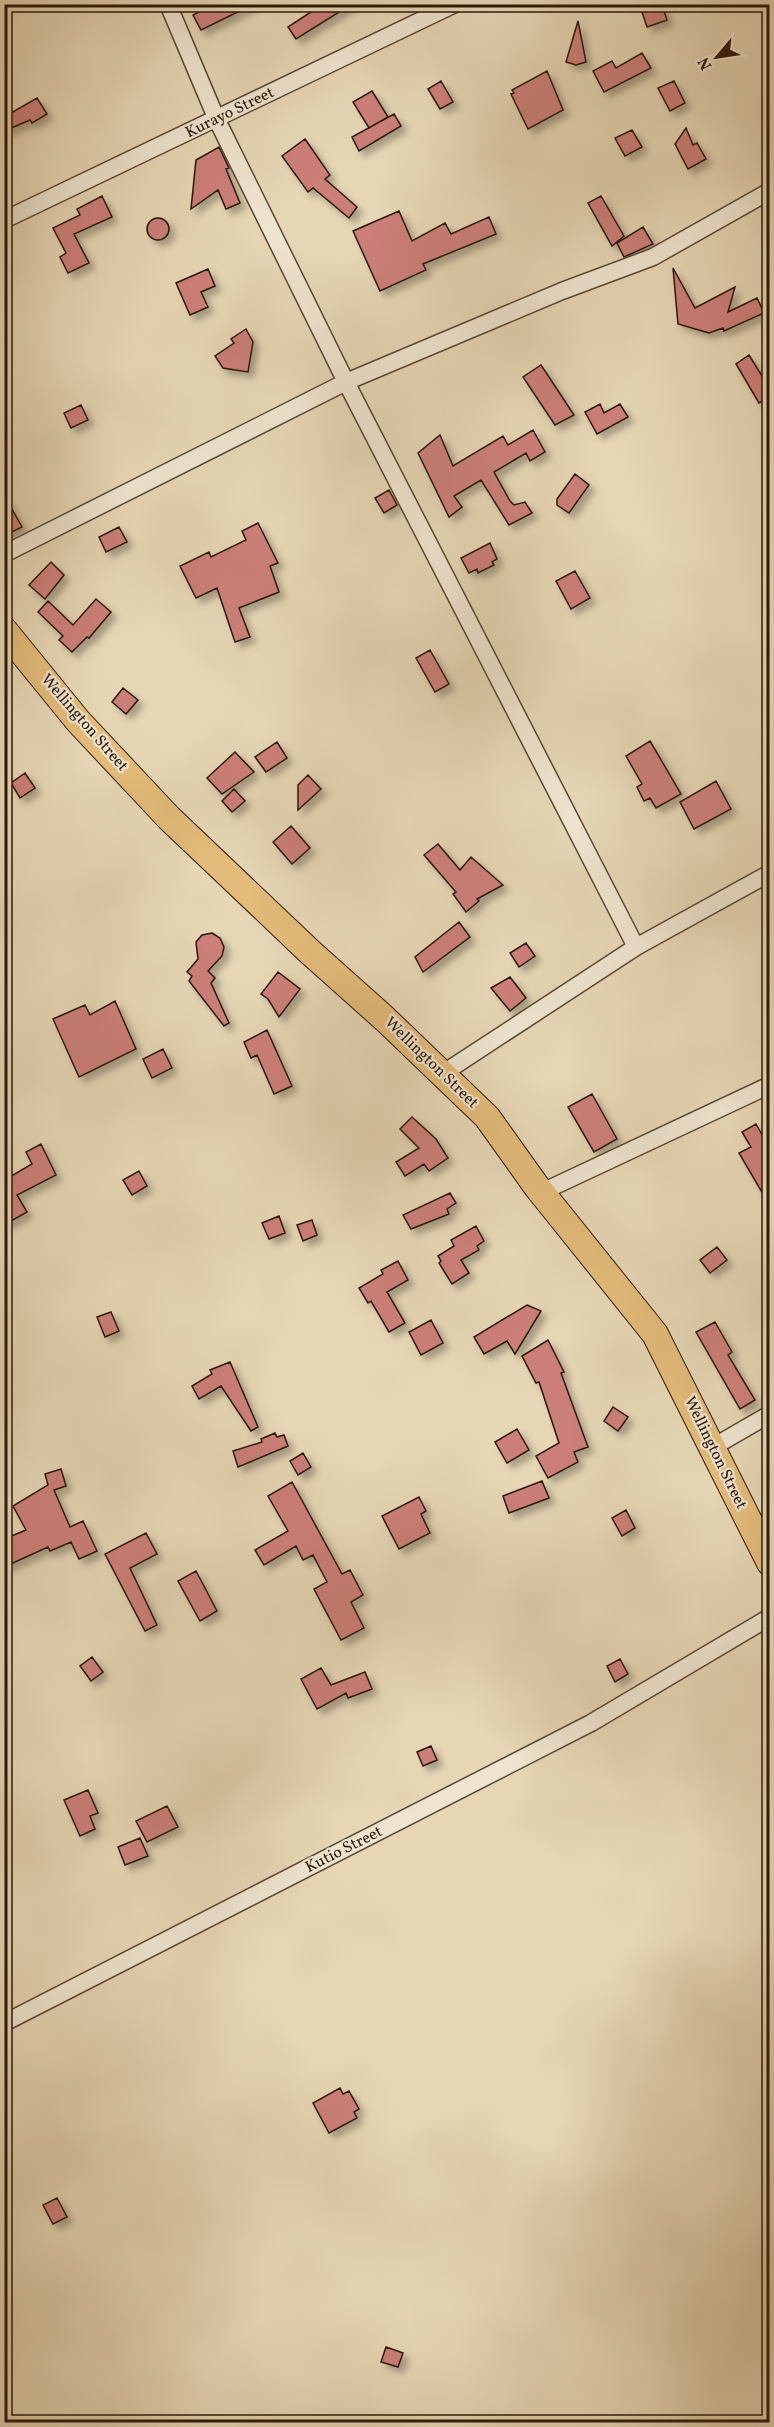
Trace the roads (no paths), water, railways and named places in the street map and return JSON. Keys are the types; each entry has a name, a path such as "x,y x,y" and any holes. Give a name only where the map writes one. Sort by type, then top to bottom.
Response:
{"main road":[{"name":"Wellington Street","path":"4,630 78,721 169,818 487,1117 542,1192 655,1334 770,1563"}],"street":[{"path":"168,4 217,120 346,382 636,947"},
{"name":"Kurayo Street","path":"4,220 217,120 334,60 456,4"},
{"path":"4,554 346,382 562,291 653,257 770,191"},
{"path":"442,1074 636,947 770,873"},
{"path":"542,1192 770,1085"},
{"path":"713,1447 770,1414"},
{"name":"Kutio Street","path":"4,2023 591,1723 770,1617"}]}
